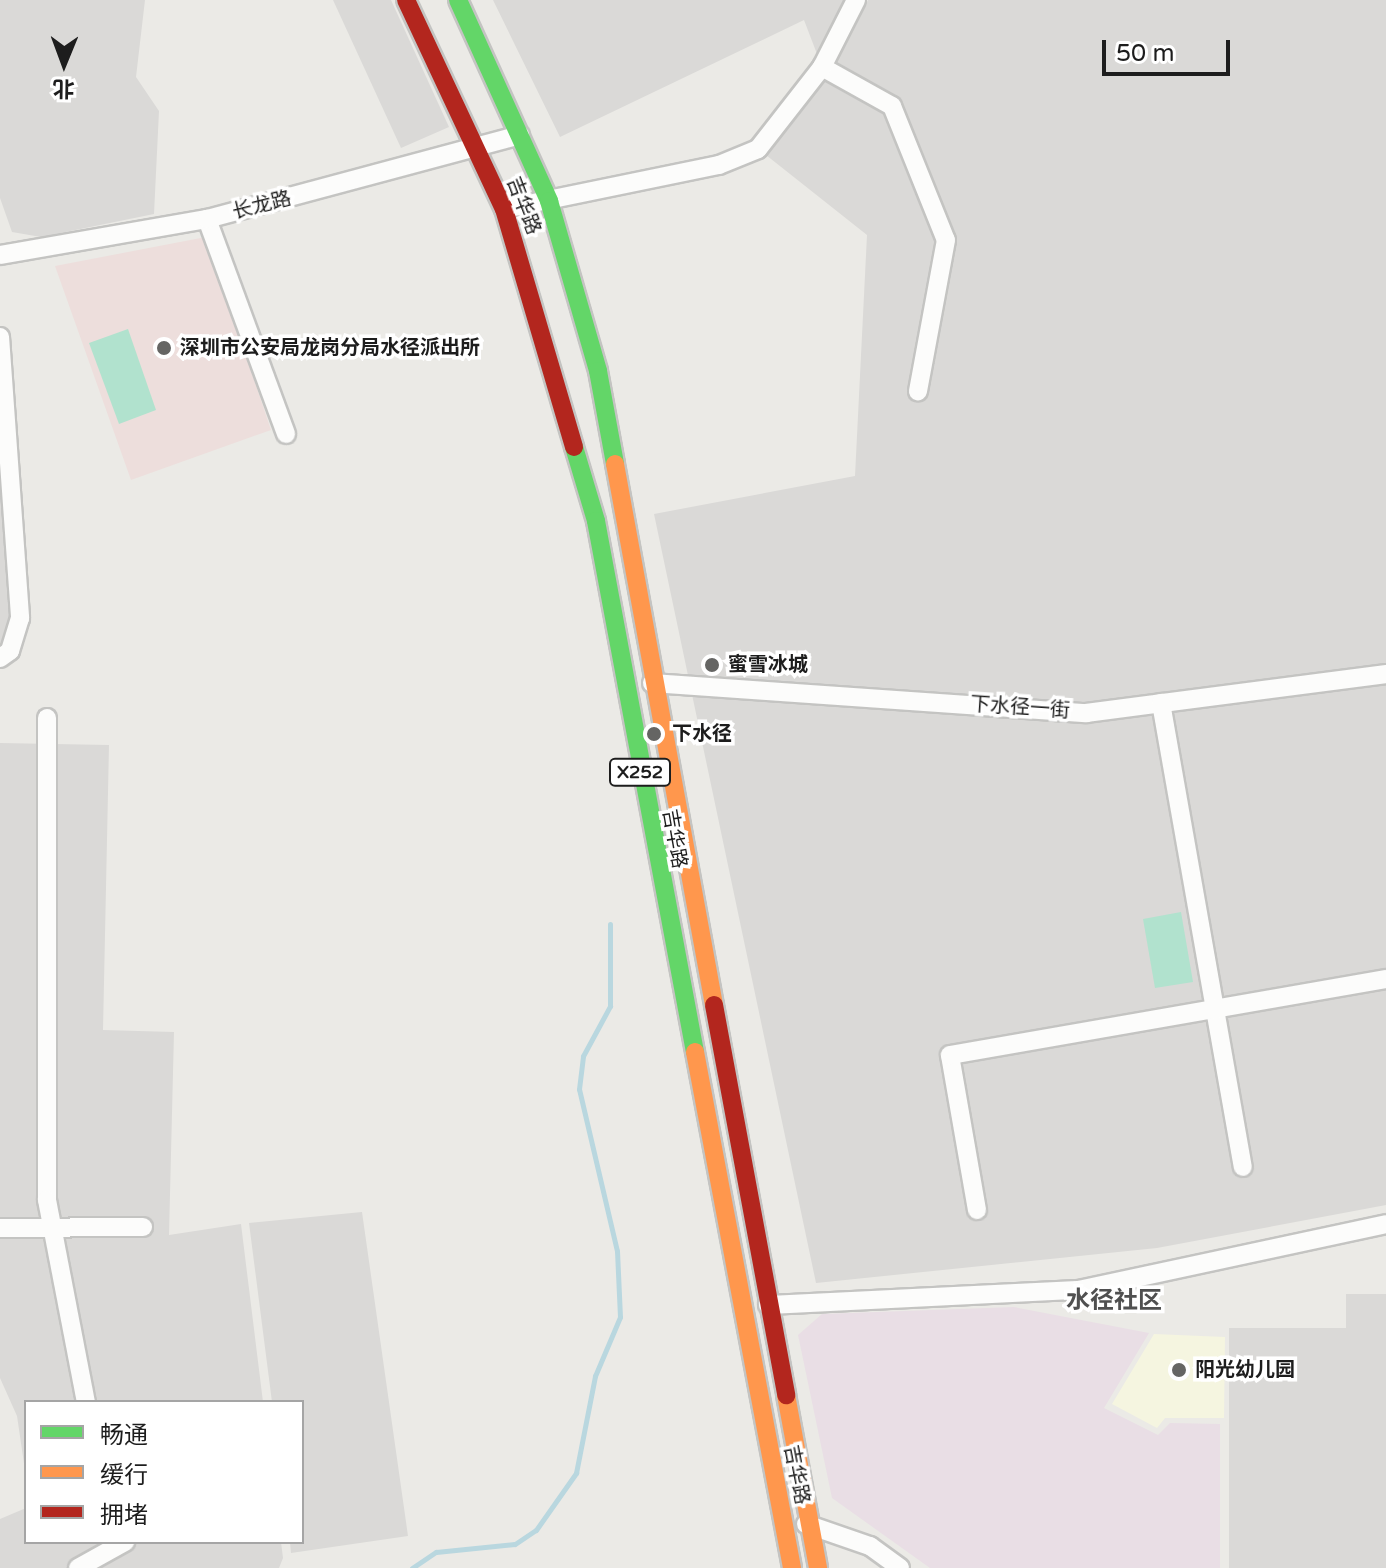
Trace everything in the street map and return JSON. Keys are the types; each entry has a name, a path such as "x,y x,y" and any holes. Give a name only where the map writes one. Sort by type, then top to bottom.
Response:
{"main road":[{"name":"吉华路","path":"406,0 504,209 596,521 792,1568"},
{"name":"吉华路","path":"458,0 549,201 598,371 652,683 818,1568"}],"street":[{"path":"504,209 719,165 758,149 822,67 856,0"},
{"path":"822,67 892,106 946,240 918,391"},
{"name":"长龙路","path":"0,255 207,219 477,152 520,135"},
{"path":"207,219 286,434"},
{"path":"0,337 20,618 10,651 0,658"},
{"name":"下水径一街","path":"652,683 1086,713 1386,674"},
{"path":"1161,703 1243,1167"},
{"path":"47,718 49,1228 86,1400"},
{"path":"977,1210 950,1055 1386,979"},
{"path":"768,1305 1079,1290 1386,1224"},
{"path":"0,1228 143,1227"},
{"path":"782,1514 870,1546 900,1568"},
{"path":"78,1568 121,1544"}],"shaded area":[{"path":"0,0 145,0 136,77 159,111 154,214 41,237 12,232 0,198"},
{"path":"333,0 391,0 449,127 401,148"},
{"path":"493,0 845,0 817,54 804,20 560,137"},
{"path":"868,0 1386,0 1386,1205 1157,1248 816,1283 654,514 855,476 867,235 766,155 830,73"},
{"name":"深圳市公安局龙岗分局水径派出所","path":"206,237 271,430 131,480 55,266"},
{"path":"0,481 13,604 0,648"},
{"path":"0,743 109,745 103,1030 174,1032 169,1235 241,1224 263,1400 24,1400 24,1463 17,1416 0,1378"},
{"path":"362,1212 408,1536 291,1553 290,1544 304,1544 304,1400 272,1400 249,1223"},
{"path":"1346,1294 1386,1294 1386,1568 1229,1568 1229,1328 1346,1328"},
{"path":"1014,1307 1149,1333 1104,1408 1158,1435 1170,1423 1220,1424 1220,1568 930,1568 832,1498 798,1335 822,1314"},
{"name":"阳光幼儿园","path":"1154,1334 1225,1337 1224,1418 1165,1418 1157,1428 1112,1404"},
{"path":"24,1509 24,1544 281,1544 283,1558 279,1568 0,1568 0,1519"}],"green space":[{"path":"128,329 156,410 119,424 89,343"},
{"path":"1181,912 1193,982 1155,988 1143,919"}],"waterway":[{"path":"412,1568 436,1552 515,1544 536,1530 576,1473 595,1376 620,1317 617,1251 579,1089 583,1056 610,1006 610,924"}],"traffic: fast":[{"path":"458,0 549,201 598,371 615,464"},
{"path":"574,447 596,521 695,1052"}],"traffic: slow":[{"path":"615,464 714,1005"},
{"path":"695,1052 792,1568"},
{"path":"786,1395 818,1568"}],"traffic: jam":[{"path":"406,0 504,209 574,447"},
{"path":"714,1005 786,1395"}],"place":[{"name":"深圳市公安局龙岗分局水径派出所","path":"164,348"},
{"name":"蜜雪冰城","path":"712,665"},
{"name":"下水径","path":"654,734"},
{"name":"阳光幼儿园","path":"1179,1370"}],"district":[{"name":"水径社区","path":"1114,1301"}]}
